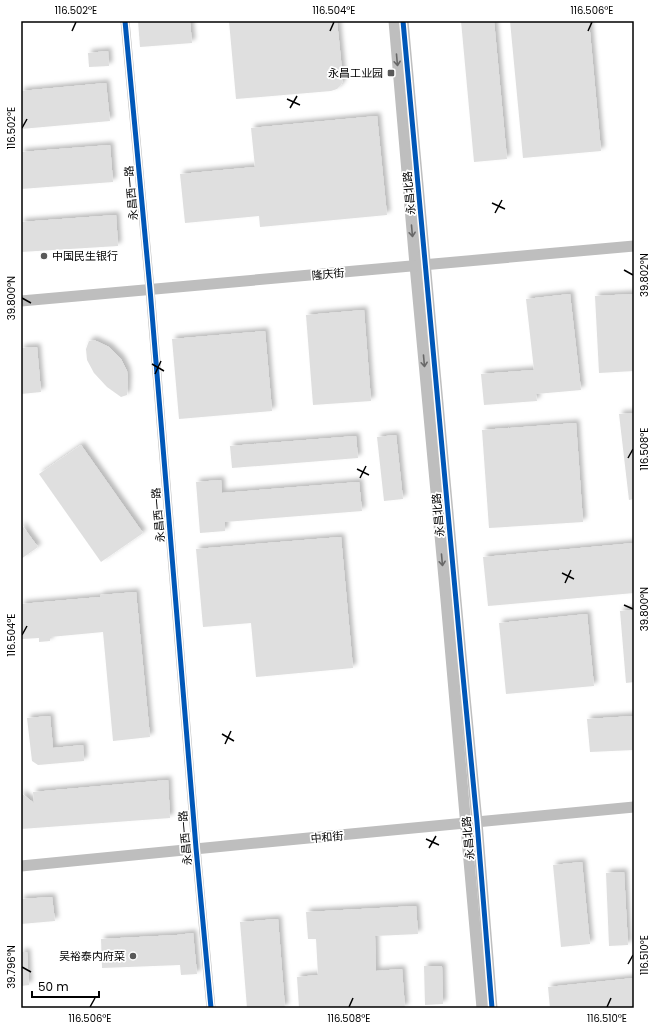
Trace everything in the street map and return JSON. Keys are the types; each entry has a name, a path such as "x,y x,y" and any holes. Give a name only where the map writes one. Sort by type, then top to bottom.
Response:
{"street":[{"name":"永昌西一路","path":"125,21 150,289 210,1008"},
{"name":"永昌北路","path":"394,21 477,822 492,1008"},
{"name":"永昌北路","path":"403,21 445,592 482,1008"},
{"name":"隆庆街","path":"21,301 634,246"},
{"name":"中和街","path":"21,866 634,807"}],"building":[{"path":"138,21 190,21 192,43 140,47"},
{"path":"229,21 337,21 343,80 341,85 337,89 331,91 236,99"},
{"path":"461,21 494,21 507,159 474,162"},
{"path":"510,21 589,21 601,151 523,158"},
{"path":"108,51 109,66 89,67 88,53"},
{"path":"106,83 110,121 21,129 21,91"},
{"path":"377,116 387,215 260,227 259,216 185,223 180,174 255,167 251,128"},
{"path":"110,145 113,182 21,189 21,152"},
{"path":"116,215 118,246 21,252 21,222"},
{"path":"570,294 581,390 536,394 537,401 484,405 481,374 534,370 526,299"},
{"path":"634,294 634,371 599,373 595,296"},
{"path":"364,310 371,401 313,405 306,315"},
{"path":"265,331 272,411 179,419 172,339"},
{"path":"94,340 109,347 121,359 127,371 127,395 121,397 107,387 94,373 87,360 86,349 89,341"},
{"path":"37,347 41,392 21,394 21,348"},
{"path":"634,413 634,499 629,500 619,414"},
{"path":"576,423 583,522 489,528 482,430"},
{"path":"396,435 403,499 384,501 377,437"},
{"path":"356,436 358,458 232,468 230,446"},
{"path":"81,445 143,533 101,562 39,474"},
{"path":"221,480 222,493 359,482 362,511 225,522 225,531 200,533 196,482"},
{"path":"21,524 38,547 21,559"},
{"path":"341,537 353,668 256,677 251,623 203,627 196,549"},
{"path":"634,543 634,593 488,606 483,557"},
{"path":"136,592 150,737 113,741 103,632 50,637 50,641 39,642 39,638 22,639 21,604 100,597 100,595"},
{"path":"634,610 634,682 626,683 620,611"},
{"path":"587,614 594,686 506,694 499,623"},
{"path":"50,716 53,748 83,745 84,761 38,765 32,761 27,718"},
{"path":"634,716 634,750 590,752 587,719"},
{"path":"168,780 170,818 21,829 21,793 34,803 33,792"},
{"path":"582,862 590,944 561,947 553,865"},
{"path":"624,872 628,945 609,946 606,873"},
{"path":"52,897 55,921 21,924 21,899"},
{"path":"416,906 418,934 375,936 376,971 402,969 405,1008 299,1008 297,977 318,975 316,939 308,939 306,912"},
{"path":"278,919 285,1008 247,1008 240,922"},
{"path":"193,933 197,974 181,975 180,965 102,968 101,939"},
{"path":"21,952 27,952 29,985 21,986"},
{"path":"424,966 442,966 443,1004 425,1005"},
{"path":"634,978 634,1008 550,1008 548,987"}],"cycle path":[{"path":"125,21 150,289 196,848 211,1008"},
{"path":"403,21 477,822 492,1008"}],"place":[{"name":"永昌工业园","path":"391,73"},
{"name":"中国民生银行","path":"44,256"},
{"name":"吴裕泰内府菜","path":"133,956"}]}
